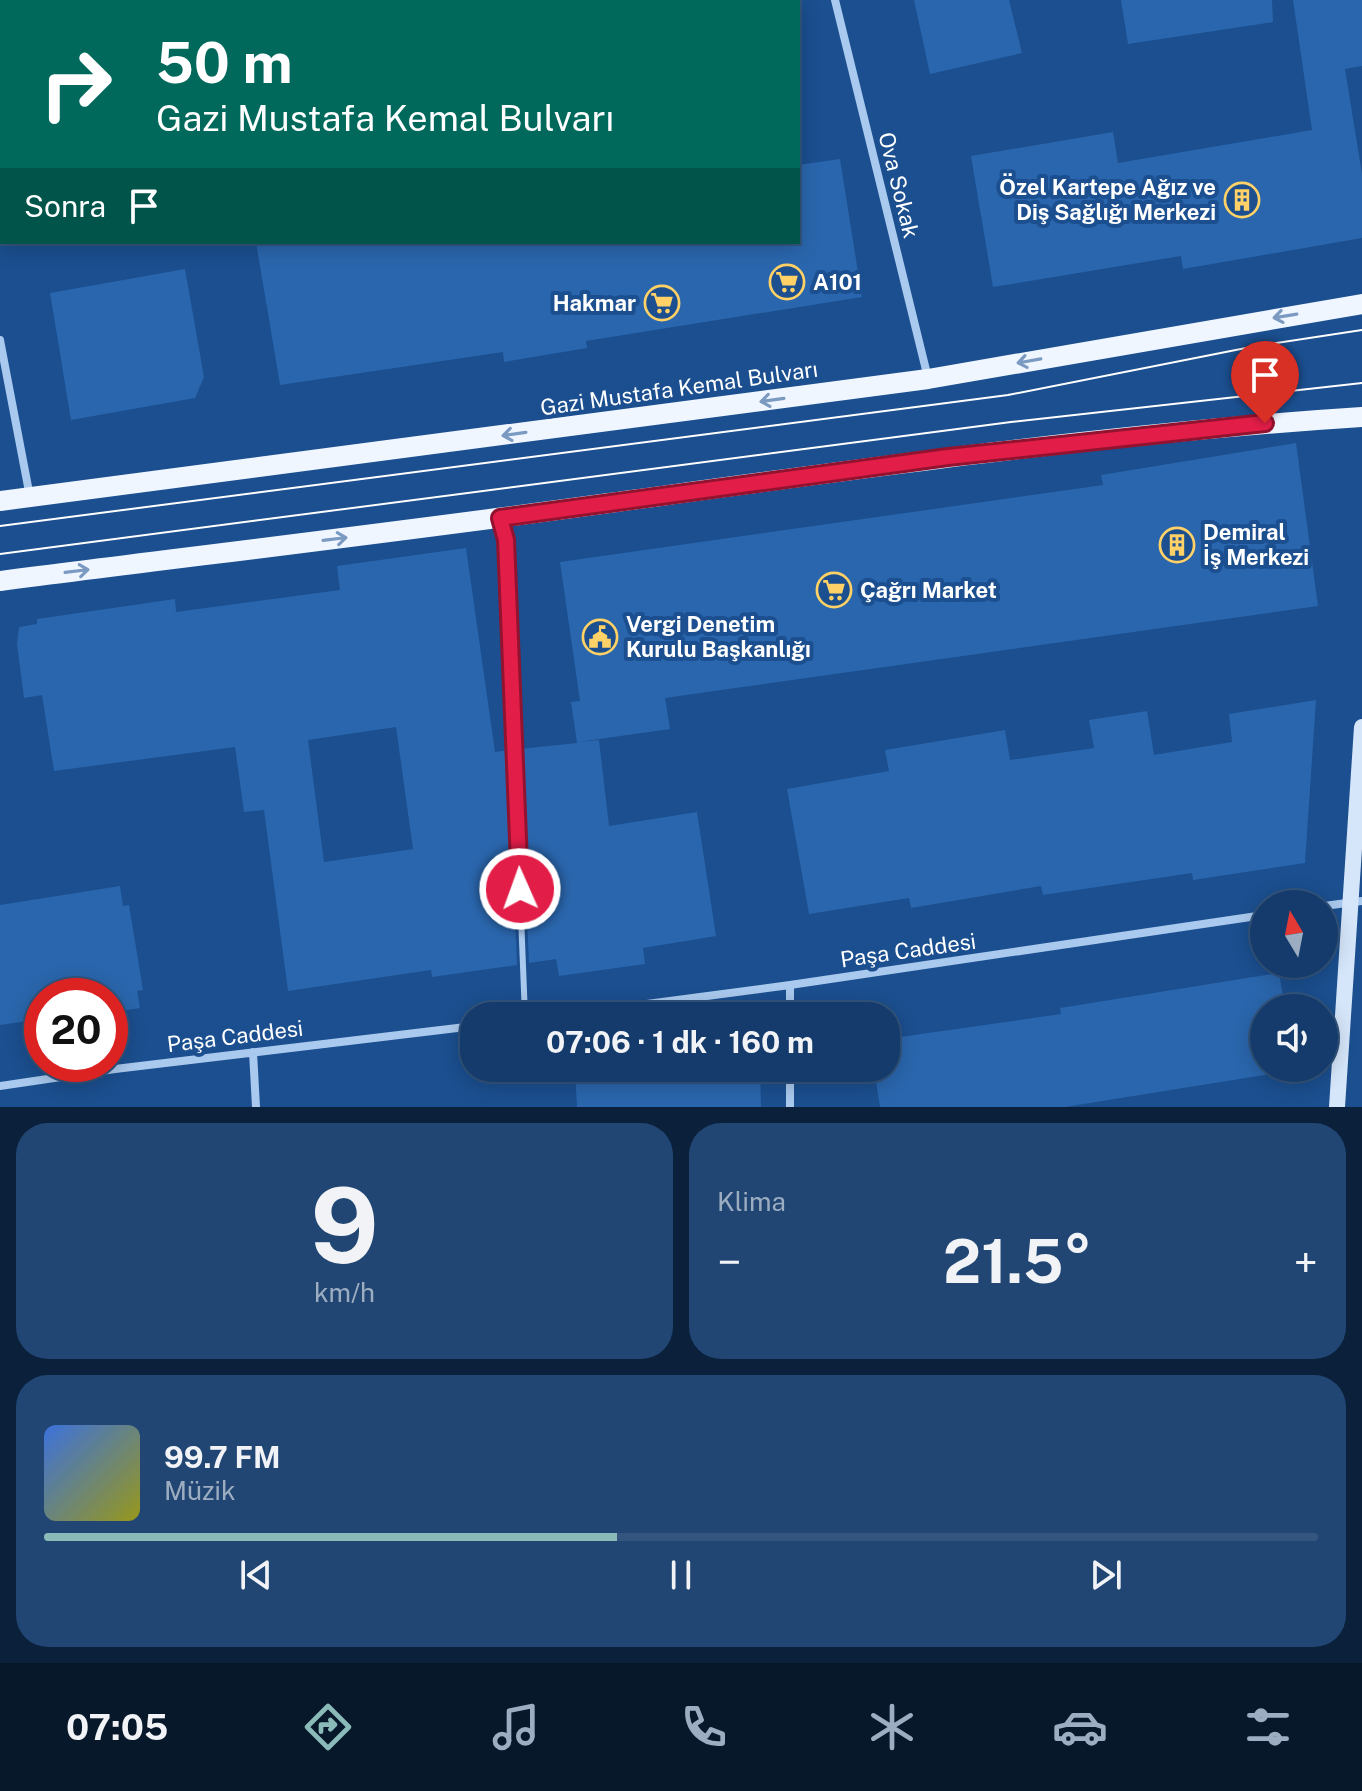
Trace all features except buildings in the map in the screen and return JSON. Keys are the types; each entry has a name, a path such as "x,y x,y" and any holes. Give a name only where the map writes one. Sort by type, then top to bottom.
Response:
{"main road":[{"name":"Gazi Mustafa Kemal Bulvarı","path":"0,501 928,379 1362,304"},
{"path":"0,581 948,457 1265,423 1362,417"}],"street":[{"name":"Ova Sokak","path":"835,0 928,379"},
{"path":"0,340 30,497"},
{"path":"1337,1107 1357,902 1362,727"},
{"name":"Paşa Caddesi","path":"662,1002 1250,917"},
{"path":"790,985 790,1002"},
{"name":"Paşa Caddesi","path":"0,1086 460,1028"},
{"path":"253,1052 256,1107"},
{"path":"790,1082 790,1107"}],"lane":[{"path":"500,518 507,556 524,1002"}],"tram line":[{"path":"0,526 1008,395 1256,346 1362,330"},
{"path":"0,554 1011,422 1362,383"}],"place":[{"name":"Özel Kartepe Ağız ve Diş Sağlığı Merkezi","path":"1242,200"},
{"name":"A101","path":"787,282"},
{"name":"Hakmar","path":"662,303"},
{"name":"Demiral İş Merkezi","path":"1177,545"},
{"name":"Çağrı Market","path":"834,590"},
{"name":"Vergi Denetim Kurulu Başkanlığı","path":"600,637"}],"route":[{"path":"520,889 506,540 500,518 948,457 1265,423"}]}
